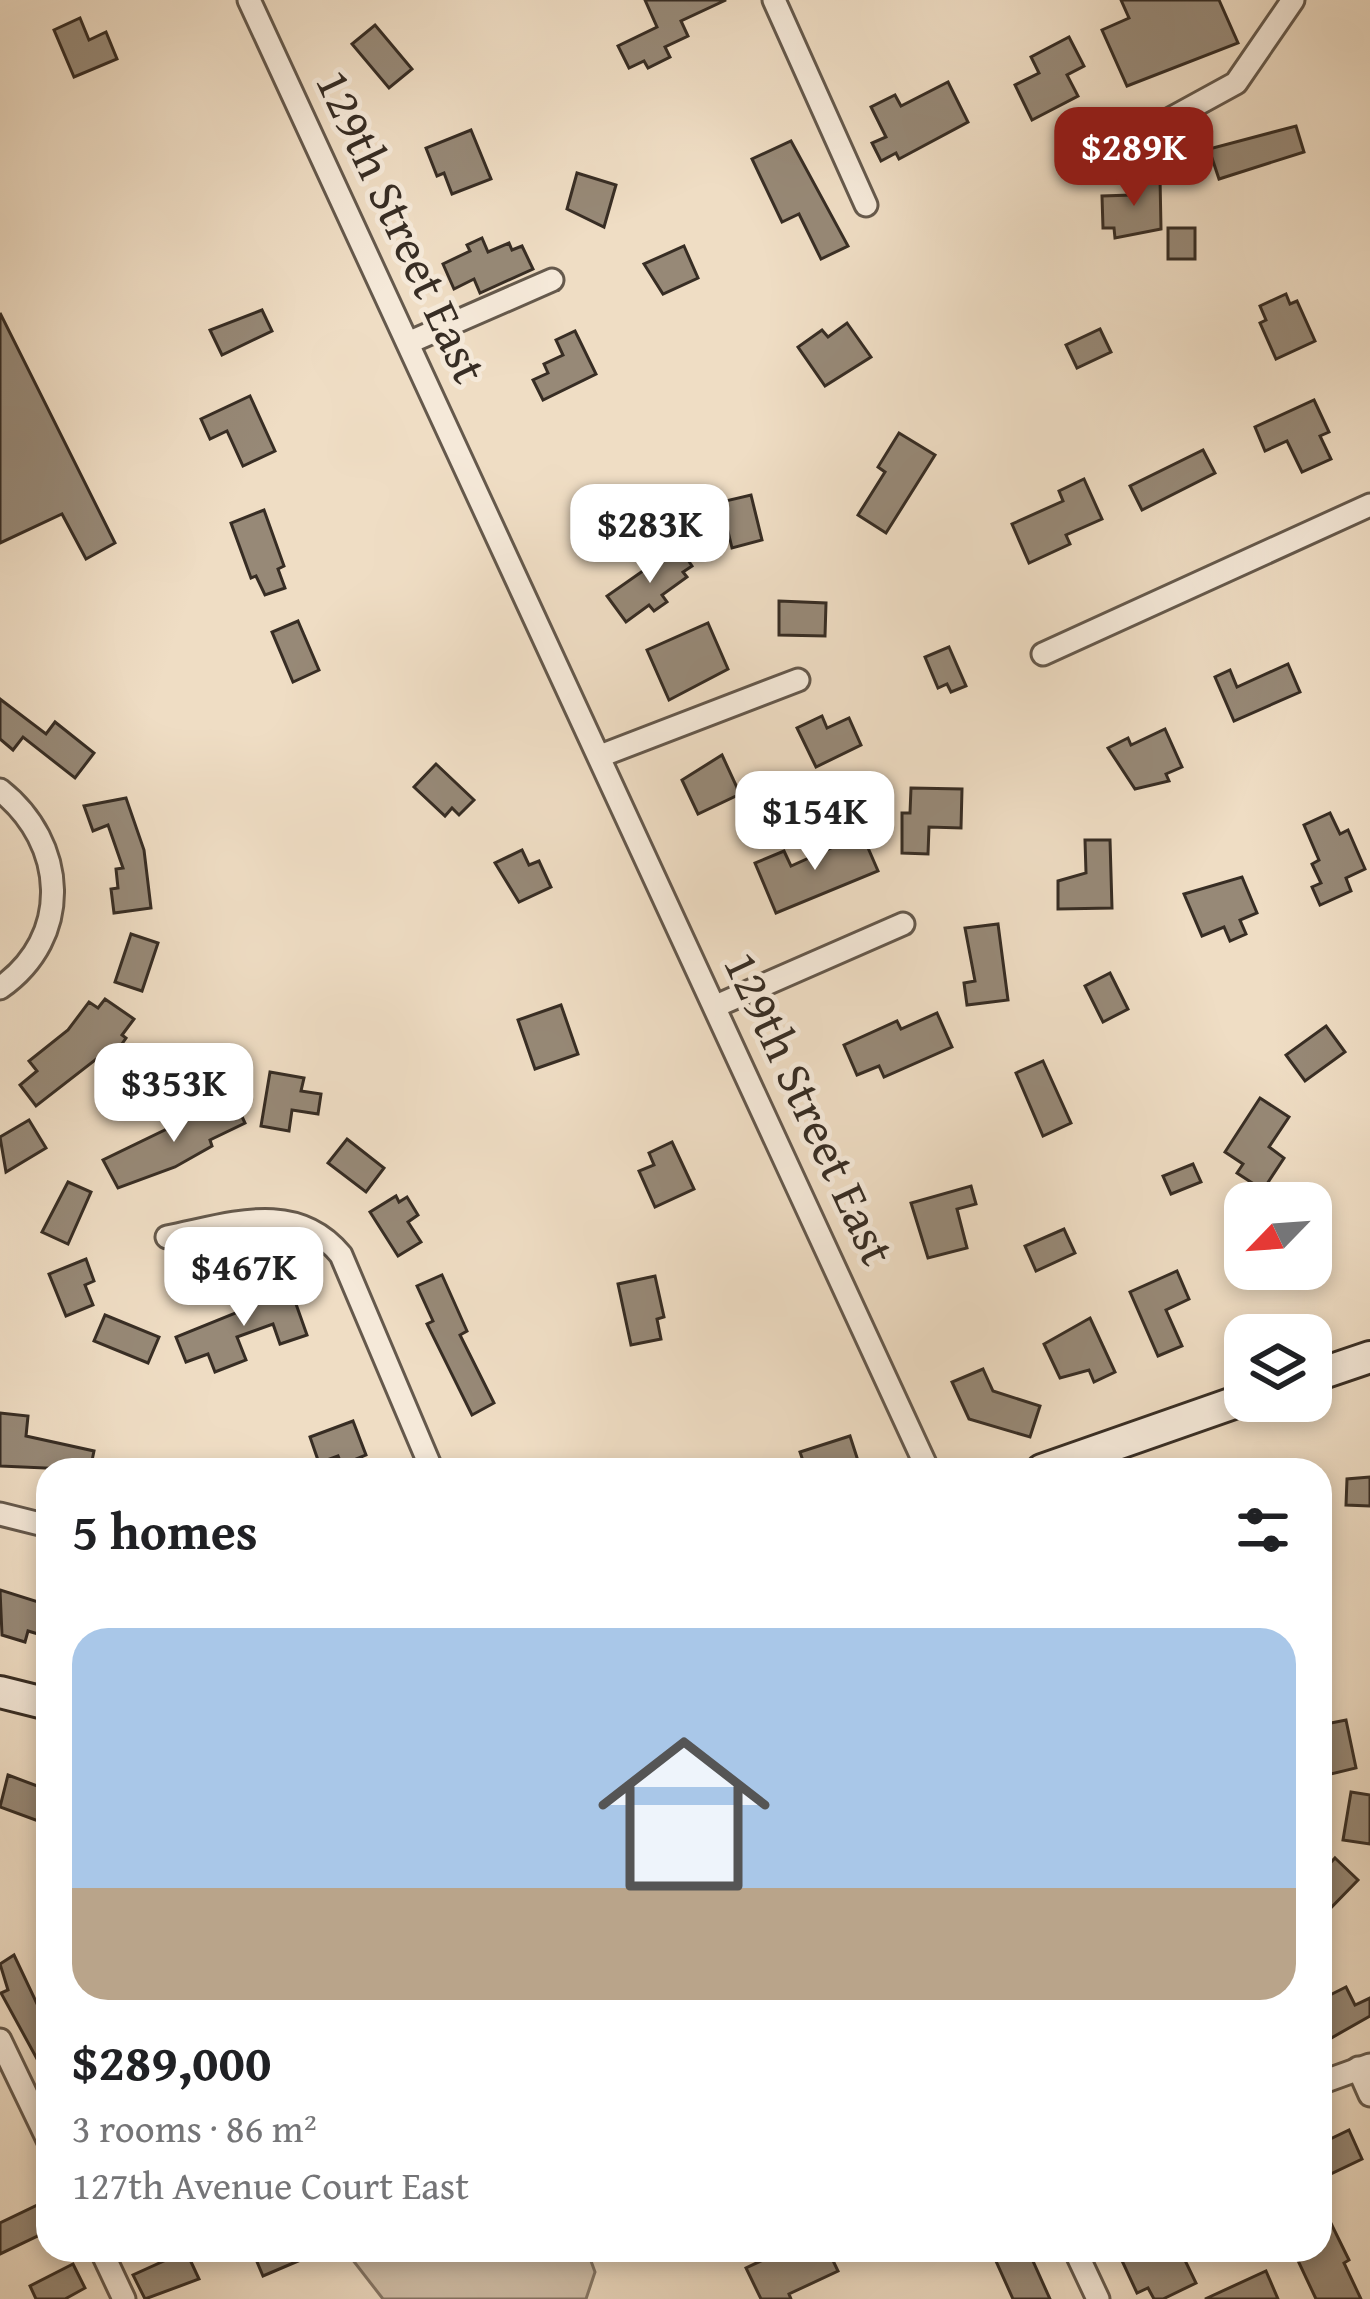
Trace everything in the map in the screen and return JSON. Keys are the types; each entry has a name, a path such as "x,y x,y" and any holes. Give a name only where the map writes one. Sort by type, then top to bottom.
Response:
{"main road":[{"path":"1332,1370 1370,1357"},
{"path":"1112,1458 1224,1408"},
{"path":"0,1692 36,1701"}],"street":[{"name":"129th Street East","path":"248,0 923,1458"},
{"path":"774,0 866,205"},
{"path":"1141,135 1236,83 1293,0"},
{"path":"410,342 552,280"},
{"path":"1043,654 1370,505"},
{"path":"600,756 798,680"},
{"path":"0,790 35,827 53,878 50,920 29,963 0,988"},
{"path":"716,1006 903,924"},
{"path":"167,1237 267,1220 318,1230 341,1255 427,1458"},
{"path":"0,1514 36,1523"},
{"path":"0,2040 36,2115"},
{"path":"1332,2078 1364,2066 1370,2095"},
{"path":"107,2262 124,2299"},
{"path":"1080,2262 1097,2299"}],"shaded area":[{"path":"354,2262 591,2262 595,2272 586,2299 383,2299"}],"building":[{"path":"645,0 726,0 681,21 688,36 665,47 670,57 648,68 644,61 629,68 618,46 657,27"},
{"path":"1121,0 1219,0 1238,43 1127,86 1102,30 1129,18"},
{"path":"80,18 89,40 106,32 117,59 74,77 54,30"},
{"path":"375,25 412,69 389,88 352,44"},
{"path":"1069,37 1084,66 1067,75 1078,96 1032,120 1015,85 1039,73 1031,57"},
{"path":"948,82 968,122 899,159 896,153 881,161 872,143 886,137 871,107 895,95 901,106"},
{"path":"1296,126 1304,152 1219,179 1209,149"},
{"path":"471,130 491,179 452,194 444,173 437,176 426,148"},
{"path":"791,141 848,246 821,259 799,214 782,222 752,159"},
{"path":"577,173 616,185 604,227 567,209"},
{"path":"1160,177 1161,229 1115,238 1114,228 1103,228 1102,196 1132,195 1132,178"},
{"path":"1168,228 1195,228 1195,259 1168,259"},
{"path":"482,238 488,252 509,243 512,250 522,246 533,269 480,293 474,279 454,289 443,264 470,251 467,245"},
{"path":"684,246 698,278 663,294 644,264"},
{"path":"1286,294 1290,304 1297,301 1315,341 1276,359 1260,323 1266,320 1260,306"},
{"path":"262,310 272,331 222,355 210,330"},
{"path":"0,313 115,543 86,559 62,514 0,543"},
{"path":"847,323 871,357 825,386 798,347 822,330 828,337"},
{"path":"1100,329 1111,352 1077,368 1066,345"},
{"path":"575,331 596,374 543,400 533,380 548,373 544,364 563,355 556,340"},
{"path":"250,396 275,451 243,466 227,431 210,439 201,419"},
{"path":"1314,400 1329,432 1320,436 1331,459 1302,472 1287,441 1265,451 1255,427"},
{"path":"899,433 935,455 886,533 858,515 885,472 878,467"},
{"path":"1203,450 1215,473 1142,510 1130,486"},
{"path":"1084,479 1102,519 1066,535 1070,544 1029,563 1012,524 1063,501 1059,491"},
{"path":"751,495 762,540 732,548 721,502"},
{"path":"264,510 284,566 278,569 285,588 265,595 256,576 251,578 231,523"},
{"path":"682,551 692,566 683,572 687,577 662,595 667,602 654,611 649,605 626,622 607,596 670,552 673,557"},
{"path":"779,601 826,603 825,636 779,635"},
{"path":"298,621 319,670 293,682 272,632"},
{"path":"708,623 728,669 669,700 647,650"},
{"path":"949,647 966,686 951,692 947,684 938,688 925,657"},
{"path":"1288,664 1300,692 1234,721 1215,677 1230,670 1237,687"},
{"path":"0,699 46,734 55,722 94,753 75,778 23,737 13,750 0,739"},
{"path":"822,716 827,728 849,718 861,745 816,767 797,728"},
{"path":"1165,729 1182,767 1166,774 1169,781 1135,789 1108,748 1128,738 1131,745"},
{"path":"722,755 740,794 698,814 682,780"},
{"path":"436,764 474,800 459,815 452,808 445,816 414,787"},
{"path":"911,788 962,789 961,828 929,827 928,854 902,853 902,813 910,813"},
{"path":"126,798 144,850 151,908 114,913 111,889 118,888 116,869 123,868 108,825 93,831 84,806"},
{"path":"1330,813 1340,834 1348,830 1365,869 1346,878 1351,891 1320,905 1312,887 1321,883 1312,864 1319,860 1304,825"},
{"path":"862,834 878,871 776,913 755,863 784,851 791,866"},
{"path":"1085,840 1110,840 1112,908 1058,909 1058,881 1086,873"},
{"path":"522,850 529,865 539,861 551,887 519,902 495,863"},
{"path":"1242,877 1257,913 1240,920 1246,934 1230,941 1224,927 1202,936 1184,894"},
{"path":"998,924 1008,1000 967,1005 964,983 975,981 965,928"},
{"path":"131,934 158,943 142,991 115,982"},
{"path":"1110,973 1128,1009 1103,1022 1085,986"},
{"path":"105,999 134,1019 122,1035 126,1038 112,1058 104,1053 36,1106 20,1085 37,1071 29,1061 68,1030 89,1002 98,1008"},
{"path":"561,1005 578,1054 535,1069 518,1020"},
{"path":"937,1013 952,1047 884,1077 879,1066 857,1075 844,1045 897,1021 901,1029"},
{"path":"1326,1026 1345,1052 1305,1081 1286,1055"},
{"path":"1043,1061 1071,1123 1043,1136 1016,1073"},
{"path":"270,1072 304,1078 301,1091 321,1094 318,1114 292,1110 289,1131 261,1126"},
{"path":"233,1097 245,1123 210,1140 212,1146 175,1167 118,1188 103,1160"},
{"path":"1260,1098 1289,1117 1269,1147 1284,1158 1268,1182 1251,1182 1237,1173 1243,1164 1225,1152"},
{"path":"29,1120 46,1148 6,1172 0,1137"},
{"path":"347,1139 384,1168 366,1192 328,1163"},
{"path":"672,1142 694,1189 655,1207 639,1171 654,1165 649,1153"},
{"path":"1193,1164 1201,1182 1171,1194 1163,1176"},
{"path":"68,1182 91,1192 68,1244 42,1232"},
{"path":"971,1186 976,1204 957,1209 967,1248 928,1258 911,1203"},
{"path":"396,1196 399,1202 407,1197 418,1215 408,1222 421,1242 398,1256 370,1212"},
{"path":"1064,1229 1075,1253 1036,1271 1025,1246"},
{"path":"86,1259 94,1281 85,1285 93,1305 66,1316 49,1274"},
{"path":"1177,1271 1189,1299 1166,1310 1182,1346 1158,1356 1130,1292"},
{"path":"442,1275 467,1331 460,1335 494,1403 472,1415 427,1324 433,1321 417,1286"},
{"path":"655,1276 664,1317 657,1319 661,1339 631,1345 618,1284"},
{"path":"271,1285 274,1296 291,1290 307,1335 280,1344 273,1324 237,1337 246,1360 215,1372 208,1354 186,1362 176,1337 253,1306 248,1293"},
{"path":"105,1315 159,1337 148,1363 94,1341"},
{"path":"1090,1318 1115,1372 1094,1382 1089,1370 1060,1378 1044,1344"},
{"path":"983,1369 993,1391 1040,1406 1030,1437 969,1419 952,1382"},
{"path":"0,1413 28,1416 26,1436 94,1451 93,1458 36,1458 36,1468 0,1466"},
{"path":"353,1421 366,1455 317,1458 310,1437"},
{"path":"850,1436 857,1458 802,1458 800,1452"},
{"path":"1370,1477 1370,1506 1346,1505 1347,1479"},
{"path":"0,1590 36,1601 36,1633 28,1631 25,1642 2,1635"},
{"path":"1346,1720 1356,1768 1332,1774 1332,1723"},
{"path":"8,1775 36,1786 36,1820 0,1807"},
{"path":"1351,1792 1370,1795 1370,1844 1343,1840"},
{"path":"1335,1858 1358,1880 1332,1907"},
{"path":"14,1955 36,2002 36,2057 1,1993 8,1990 0,1964"},
{"path":"1346,1987 1355,2005 1370,1998 1370,2016 1332,2038 1332,1994"},
{"path":"1349,2130 1362,2159 1332,2173 1332,2138"},
{"path":"36,2206 36,2237 0,2254 0,2223"},
{"path":"1332,2225 1361,2299 1316,2299 1299,2262 1332,2262"},
{"path":"162,2262 191,2262 199,2279 145,2299 133,2275"},
{"path":"257,2262 296,2262 263,2276"},
{"path":"759,2262 834,2262 838,2271 789,2294 791,2299 761,2299 746,2268"},
{"path":"996,2262 1033,2262 1050,2299 1013,2299"},
{"path":"1123,2262 1186,2262 1196,2283 1163,2299 1154,2299 1148,2288 1137,2293"},
{"path":"73,2264 85,2288 65,2299 36,2299 30,2286"},
{"path":"1266,2271 1278,2299 1205,2299"}]}
